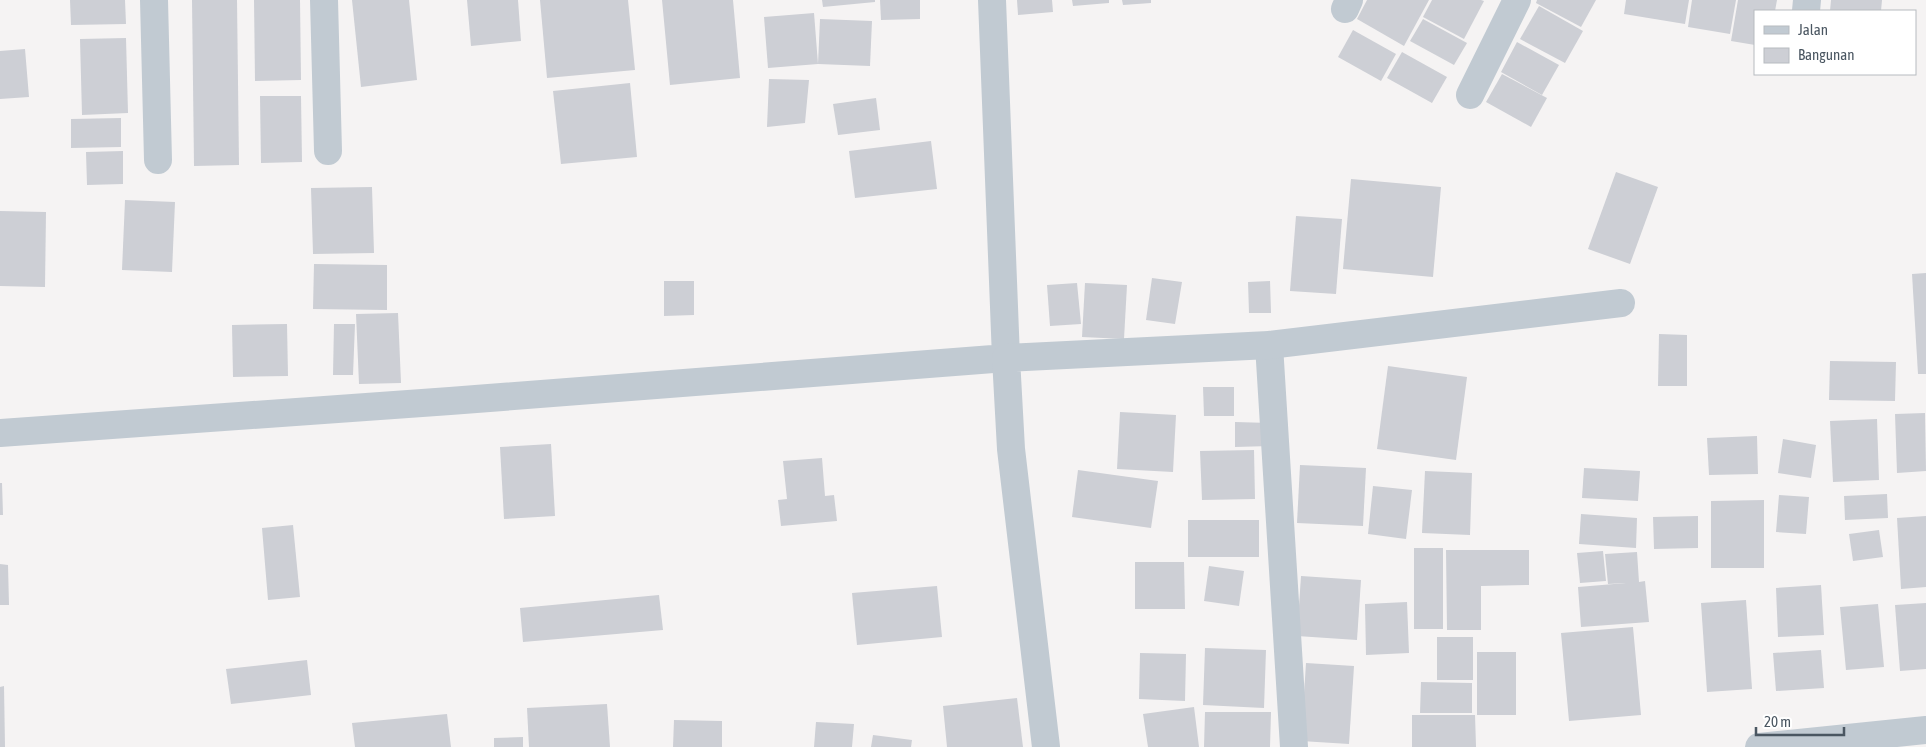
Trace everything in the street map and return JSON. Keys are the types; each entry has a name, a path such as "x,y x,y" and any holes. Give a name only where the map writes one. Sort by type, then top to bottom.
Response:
{"street":[{"path":"154,0 158,160"},
{"path":"324,0 328,151"},
{"path":"992,0 1011,449 1046,747"},
{"path":"1470,95 1517,0"},
{"path":"0,433 441,402 1006,358 1270,345 1621,303"},
{"path":"1270,345 1294,747"},
{"path":"1759,747 1926,730"}],"building":[{"path":"70,0 125,0 126,24 71,25"},
{"path":"192,0 237,0 239,165 194,166"},
{"path":"254,0 300,0 301,80 255,81"},
{"path":"352,0 409,0 417,80 361,87"},
{"path":"467,0 518,0 521,41 471,46"},
{"path":"540,0 628,0 635,70 547,78"},
{"path":"662,0 733,0 740,78 670,85"},
{"path":"822,0 875,0 875,2 823,7"},
{"path":"880,0 920,0 920,19 881,20"},
{"path":"1017,0 1052,0 1053,12 1018,15"},
{"path":"1072,0 1109,0 1109,3 1073,6"},
{"path":"1122,0 1151,0 1151,3 1123,5"},
{"path":"1367,0 1429,0 1404,46 1357,19"},
{"path":"1432,0 1484,1 1464,39 1423,17"},
{"path":"1537,0 1596,0 1581,27 1536,3"},
{"path":"1626,0 1689,0 1685,24 1624,14"},
{"path":"1692,0 1736,0 1730,34 1688,27"},
{"path":"1738,0 1777,0 1775,10 1754,10 1754,45 1731,41"},
{"path":"1831,0 1882,0 1881,10 1830,10"},
{"path":"1539,6 1583,31 1565,63 1520,39"},
{"path":"814,13 818,64 768,68 764,17"},
{"path":"820,19 872,21 870,66 818,64"},
{"path":"1423,19 1467,43 1454,65 1410,41"},
{"path":"1353,30 1396,54 1381,81 1338,57"},
{"path":"126,38 128,113 82,115 80,39"},
{"path":"1517,42 1559,65 1542,95 1501,72"},
{"path":"25,49 29,97 0,99 0,51"},
{"path":"1402,52 1447,77 1432,103 1387,78"},
{"path":"1502,74 1547,98 1531,127 1486,102"},
{"path":"769,79 809,80 805,123 767,127"},
{"path":"630,83 637,157 561,164 553,91"},
{"path":"260,96 301,96 302,162 261,163"},
{"path":"876,98 880,130 838,135 833,104"},
{"path":"121,118 121,147 71,148 71,119"},
{"path":"931,141 937,189 855,198 849,151"},
{"path":"123,151 123,184 87,185 86,152"},
{"path":"1616,172 1658,187 1630,264 1588,249"},
{"path":"1351,179 1441,187 1433,277 1343,269"},
{"path":"372,187 374,253 313,254 311,188"},
{"path":"125,200 175,202 172,272 122,270"},
{"path":"0,211 46,212 45,287 0,286"},
{"path":"1296,216 1342,219 1336,294 1290,291"},
{"path":"314,264 387,265 387,310 313,309"},
{"path":"1926,273 1926,374 1918,374 1912,274"},
{"path":"1152,278 1182,282 1175,324 1146,320"},
{"path":"664,281 694,281 694,315 664,316"},
{"path":"1270,281 1271,313 1249,313 1248,282"},
{"path":"1077,283 1081,324 1050,326 1047,285"},
{"path":"1085,283 1127,285 1124,339 1082,337"},
{"path":"398,313 401,383 359,384 356,314"},
{"path":"287,324 288,376 233,377 232,325"},
{"path":"334,324 355,324 353,375 333,375"},
{"path":"1659,334 1687,335 1687,386 1658,386"},
{"path":"1830,361 1896,362 1895,401 1829,400"},
{"path":"1388,366 1467,377 1456,460 1377,449"},
{"path":"1203,387 1234,387 1234,416 1204,416"},
{"path":"1120,412 1176,415 1173,472 1117,469"},
{"path":"1925,413 1926,471 1897,473 1895,414"},
{"path":"1877,419 1879,480 1833,482 1830,421"},
{"path":"1235,422 1270,423 1270,446 1235,447"},
{"path":"1757,436 1758,474 1709,475 1707,438"},
{"path":"1783,439 1816,445 1811,478 1778,473"},
{"path":"551,444 555,516 504,519 500,447"},
{"path":"1254,450 1255,499 1202,500 1200,451"},
{"path":"822,458 825,496 834,495 837,521 781,526 778,500 787,499 783,461"},
{"path":"1300,465 1366,468 1363,526 1297,523"},
{"path":"1584,468 1640,471 1638,501 1582,498"},
{"path":"1078,470 1158,481 1151,528 1072,517"},
{"path":"1425,471 1472,473 1470,535 1422,533"},
{"path":"0,483 2,483 3,515 0,515"},
{"path":"1373,486 1412,490 1406,539 1368,534"},
{"path":"1887,494 1888,518 1845,520 1844,496"},
{"path":"1779,495 1809,497 1806,534 1776,532"},
{"path":"1764,500 1764,568 1711,568 1711,501"},
{"path":"1581,514 1637,518 1636,548 1579,544"},
{"path":"1698,516 1698,548 1654,549 1653,517"},
{"path":"1926,516 1926,587 1901,589 1897,518"},
{"path":"1188,520 1259,520 1259,557 1188,557"},
{"path":"293,525 300,597 268,600 262,528"},
{"path":"1879,530 1883,557 1853,561 1849,534"},
{"path":"1414,548 1443,548 1443,629 1414,629"},
{"path":"1446,550 1529,550 1529,585 1481,586 1481,630 1447,630"},
{"path":"1603,551 1606,581 1580,583 1577,553"},
{"path":"1637,552 1639,582 1645,581 1649,622 1581,627 1578,587 1626,583 1608,584 1605,554"},
{"path":"1135,562 1184,562 1185,609 1135,609"},
{"path":"0,564 8,565 9,605 0,605"},
{"path":"1209,566 1244,571 1239,606 1204,601"},
{"path":"1301,576 1361,580 1357,640 1297,636"},
{"path":"1821,585 1824,635 1778,637 1776,588"},
{"path":"937,586 942,637 857,645 852,593"},
{"path":"659,595 663,630 523,642 520,608"},
{"path":"1746,600 1752,689 1707,692 1701,603"},
{"path":"1407,602 1409,653 1366,655 1365,604"},
{"path":"1926,603 1926,669 1900,671 1895,605"},
{"path":"1878,604 1884,667 1846,670 1840,607"},
{"path":"1633,627 1641,715 1569,721 1561,633"},
{"path":"1437,637 1473,637 1473,680 1437,680"},
{"path":"1205,648 1266,650 1264,708 1203,705"},
{"path":"1821,650 1824,688 1776,691 1773,653"},
{"path":"1477,652 1516,652 1516,715 1477,715"},
{"path":"1140,653 1186,654 1185,701 1139,699"},
{"path":"307,660 311,695 231,704 226,669"},
{"path":"1306,663 1354,666 1349,744 1301,741"},
{"path":"1421,682 1472,683 1472,713 1420,713"},
{"path":"4,686 5,747 0,747 0,687"},
{"path":"1017,698 1023,747 947,747 943,706"},
{"path":"607,704 610,747 529,747 527,708"},
{"path":"1194,707 1199,747 1148,747 1143,714"},
{"path":"1205,712 1271,712 1270,747 1204,747"},
{"path":"447,714 451,747 355,747 352,723"},
{"path":"1412,715 1475,715 1476,747 1412,747"},
{"path":"674,720 722,721 722,747 673,747"},
{"path":"816,722 854,724 852,747 814,747"},
{"path":"873,735 912,740 911,747 871,747"},
{"path":"523,737 523,747 494,747 494,738"}]}
